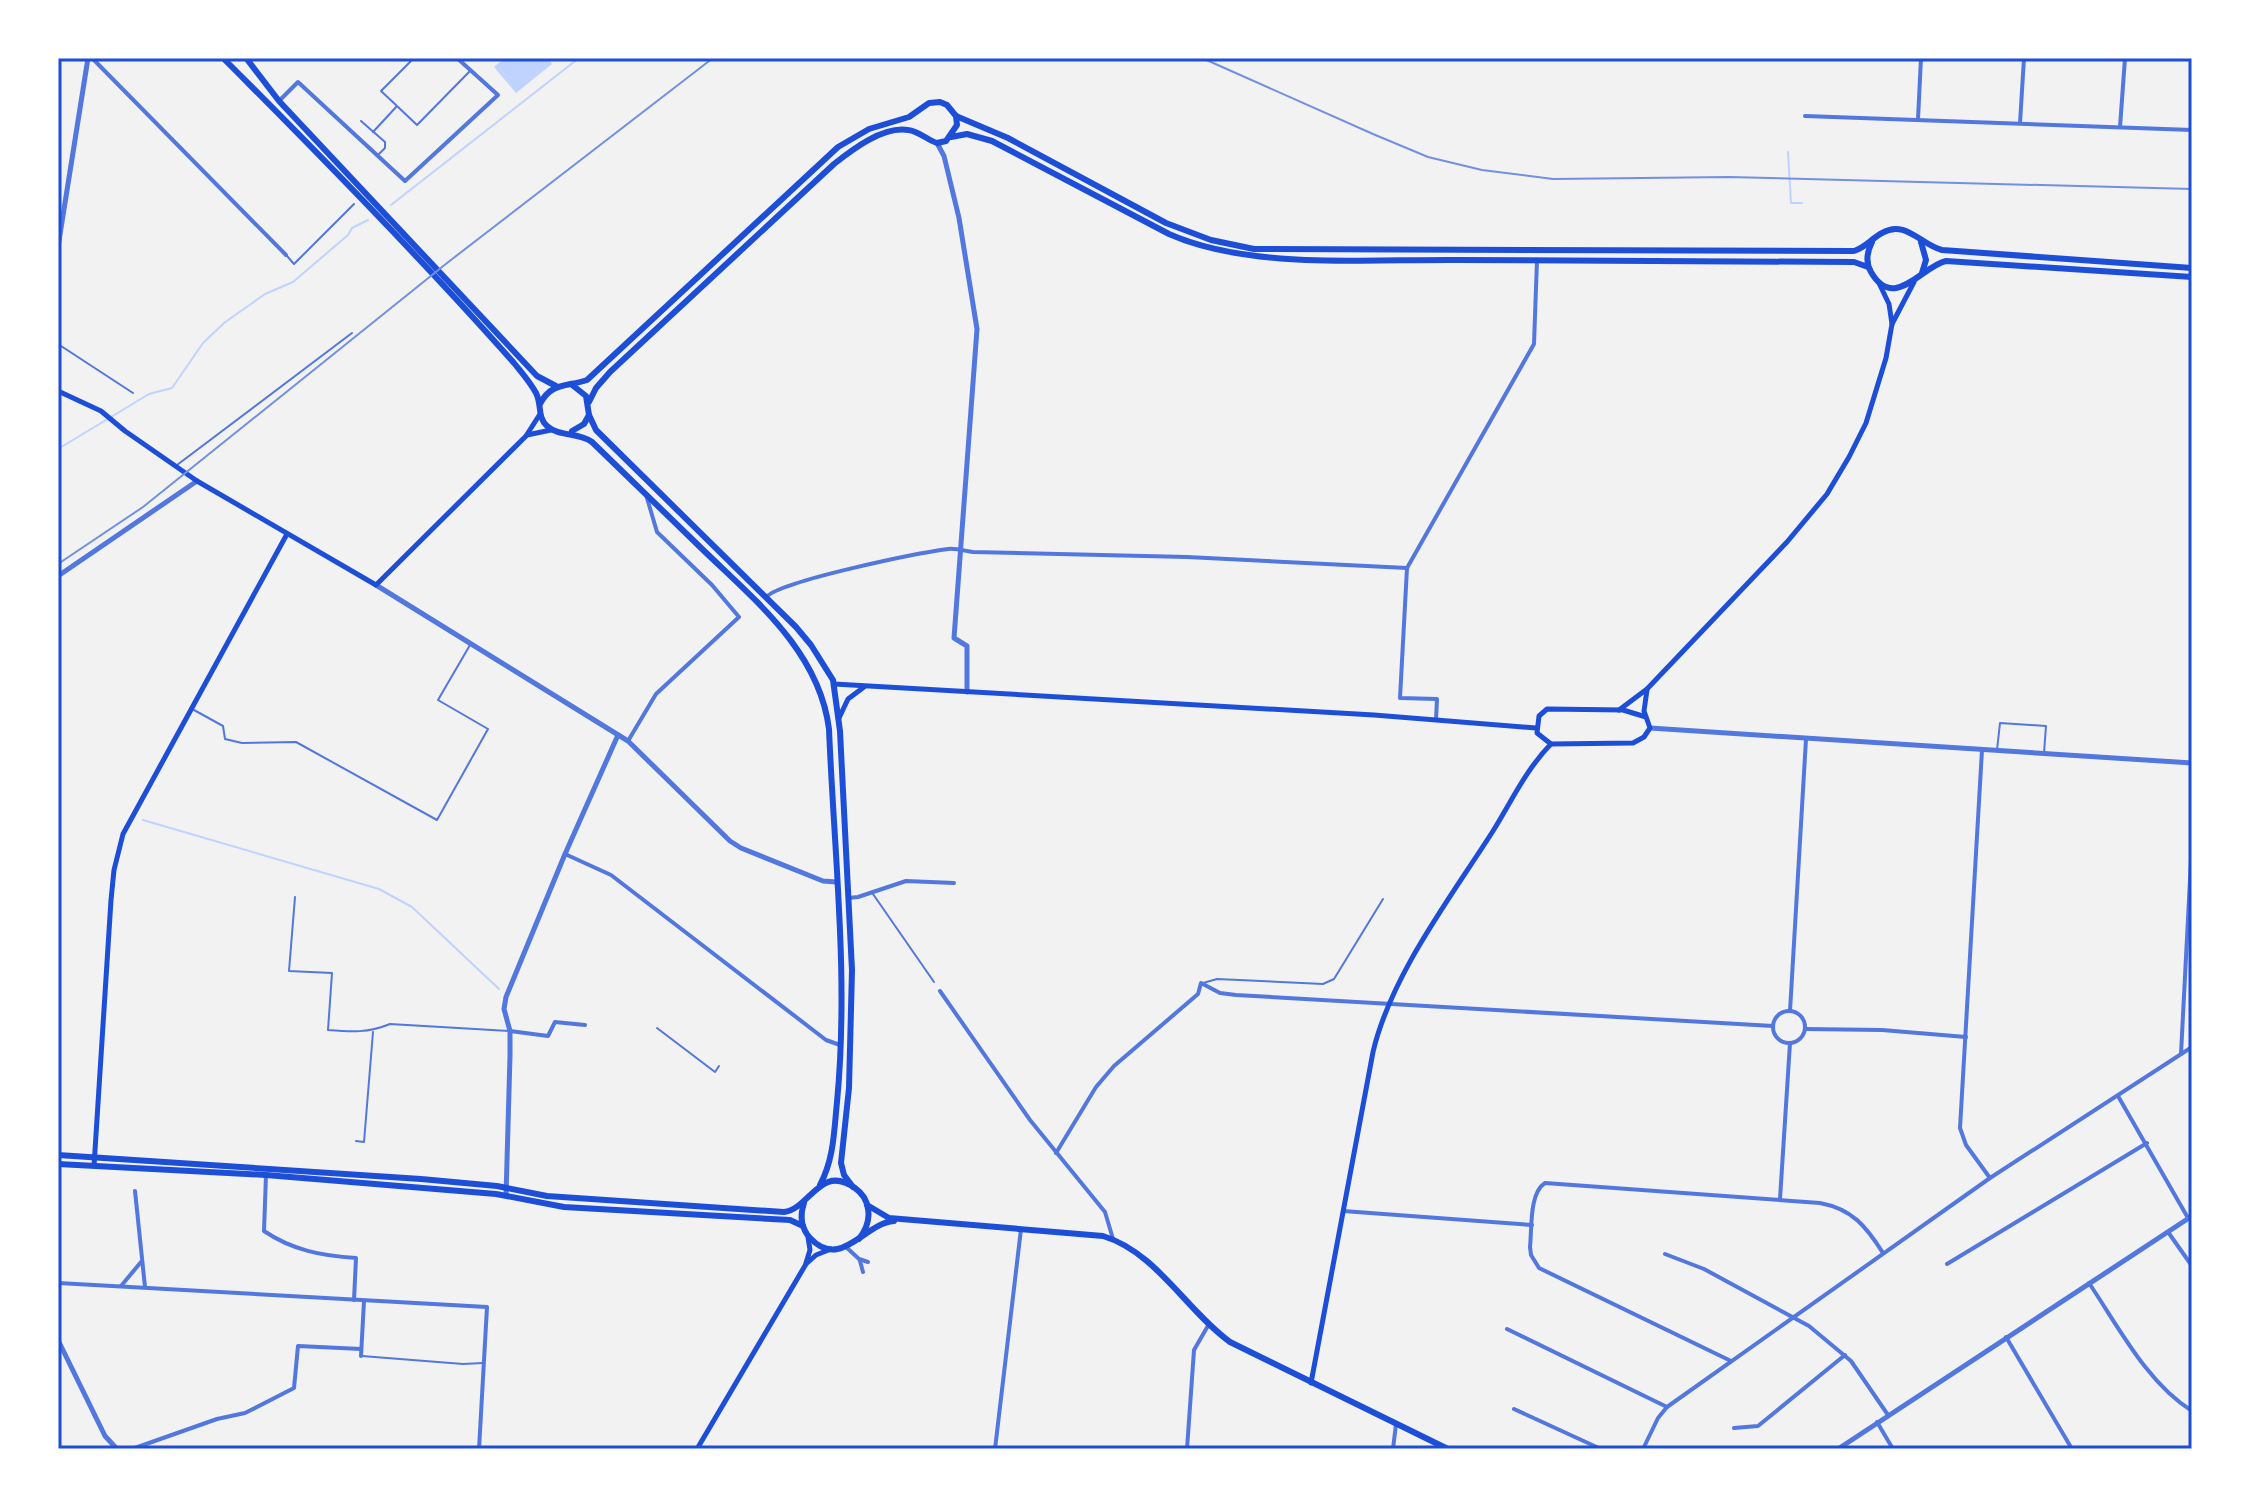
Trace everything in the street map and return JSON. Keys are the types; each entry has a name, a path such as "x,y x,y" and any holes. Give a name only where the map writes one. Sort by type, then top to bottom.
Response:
{"main road":[{"path":"223,58 415,257 530,382 540,404"},
{"path":"246,58 279,101 537,376 556,386"},
{"path":"58,391 105,414 197,481 376,585 526,436 540,414 544,395 556,386 587,380 848,140 869,129 909,117 929,103 940,102 956,116 1008,138 1156,217 1193,234 1233,246 1273,250 1854,251 1872,242 1884,231 1898,228 1942,250 2192,268"},
{"path":"918,118 921,110"},
{"path":"948,139 957,125 956,116"},
{"path":"918,128 924,137"},
{"path":"589,403 596,388 610,372 834,164 868,141 906,129 937,143 967,134 992,141 1184,241 1215,250 1272,257 1854,262 1868,267"},
{"path":"780,200 786,204 784,210"},
{"path":"1919,239 1926,260 1922,274"},
{"path":"1872,242 1867,257 1868,267 1889,304 1892,324"},
{"path":"1619,710 1647,689 1787,542 1827,494 1869,415 1886,358 1892,324 1914,282 1922,274 1946,261 2192,277"},
{"path":"1877,280 1895,288 1914,282"},
{"path":"570,432 584,424 589,415 586,396 571,384"},
{"path":"540,414 551,430"},
{"path":"589,415 604,439 804,635 834,684 839,718 852,970 851,1053 841,1163 844,1175 867,1205 886,1217 1113,1239 1141,1256 1230,1342 1448,1449"},
{"path":"58,1155 94,1162 784,1212 805,1201 820,1185 831,1156 841,1045 841,973 829,729 820,689 805,659 785,632 592,442 581,435 551,430 526,436"},
{"path":"94,1162 107,948 118,849 128,821 287,534"},
{"path":"820,689 834,684 1536,728"},
{"path":"839,718 848,699 865,686"},
{"path":"1646,717 1619,710 1547,709 1539,716 1536,728 1537,733 1551,744 1633,743 1644,737 1650,728 1644,701 1647,689"},
{"path":"1311,1383 1373,1052 1389,1004 1450,897 1551,744"},
{"path":"58,1164 94,1162 421,1179 506,1192 564,1207 790,1220 803,1226"},
{"path":"820,1185 835,1182 853,1187"},
{"path":"697,1449 806,1264 810,1250 801,1216 805,1201"},
{"path":"859,1239 868,1223 867,1205"},
{"path":"806,1264 816,1255 846,1247 879,1223 909,1220"},
{"path":"808,1236 817,1244 832,1249"}],"street":[{"path":"58,247 90,58"},
{"path":"90,58 286,255"},
{"path":"279,101 298,82 405,181 498,95 457,58"},
{"path":"1918,120 1921,58"},
{"path":"2020,123 2024,58"},
{"path":"2120,127 2125,58"},
{"path":"1805,116 2192,130"},
{"path":"944,156 948,139"},
{"path":"937,143 944,156 959,218 977,329 954,638 967,646 967,692"},
{"path":"1184,241 1193,234"},
{"path":"1436,720 1437,699 1400,698 1407,568 1534,344 1537,260"},
{"path":"58,576 197,481"},
{"path":"628,741 656,694 739,617 712,585 657,532 644,492"},
{"path":"766,598 773,592 813,579 884,561 952,549 1407,568"},
{"path":"376,585 628,741 730,841 823,881 836,882"},
{"path":"1650,728 2192,763"},
{"path":"506,1192 510,1031 504,1009 506,997 618,735"},
{"path":"1790,1011 1806,739"},
{"path":"1982,750 1961,1134 1990,1178"},
{"path":"2181,1054 2192,841"},
{"path":"565,854 611,875 826,1040 841,1045"},
{"path":"848,898 906,881 954,883"},
{"path":"1056,1153 1096,1087 1114,1066 1198,994 1201,983 1220,993 1236,995 1773,1026"},
{"path":"940,991 984,1058 1105,1212 1113,1239"},
{"path":"1790,1011 1802,1017 1805,1029 1800,1039 1790,1043 1777,1037 1773,1026 1779,1015 1790,1011"},
{"path":"510,1031 548,1036 555,1022 585,1025"},
{"path":"1805,1029 1882,1030 1966,1037"},
{"path":"1780,1199 1790,1043"},
{"path":"1643,1449 1667,1407 1901,1239 2192,1047"},
{"path":"1838,1449 2190,1217 2118,1096"},
{"path":"1947,1264 2147,1143"},
{"path":"266,1175 264,1231 279,1241 319,1256 356,1258 354,1300"},
{"path":"1731,1361 1539,1268 1531,1255 1536,1191 1545,1183 1820,1203 1842,1209 1858,1219 1883,1253"},
{"path":"135,1191 145,1287"},
{"path":"1343,1211 1533,1225"},
{"path":"995,1449 1021,1229"},
{"path":"2167,1232 2192,1266"},
{"path":"846,1247 859,1259 868,1262"},
{"path":"1665,1254 1704,1269 1809,1326 1845,1355 1888,1415"},
{"path":"859,1259 863,1272"},
{"path":"121,1286 143,1260"},
{"path":"58,1283 487,1307 479,1449"},
{"path":"2089,1283 2152,1375 2179,1403 2192,1411"},
{"path":"361,1356 364,1301"},
{"path":"1187,1449 1194,1350 1209,1324"},
{"path":"1507,1329 1667,1407"},
{"path":"2006,1337 2072,1449"},
{"path":"58,1340 105,1436 117,1449"},
{"path":"132,1449 217,1419 245,1413 294,1388 298,1346 361,1349"},
{"path":"1734,1428 1758,1426 1845,1355"},
{"path":"1514,1409 1601,1449"},
{"path":"1877,1422 1893,1449"},
{"path":"1393,1449 1396,1424"}],"lane":[{"path":"414,58 381,91 417,125 471,70"},
{"path":"373,132 397,106"},
{"path":"361,121 385,142 385,148 378,155"},
{"path":"286,255 294,264 354,204"},
{"path":"176,465 352,333"},
{"path":"58,344 133,393"},
{"path":"192,710 223,726 225,739 242,743 296,742 437,820 488,729 438,700 471,643"},
{"path":"1996,751 2000,723 2046,726 2044,754"},
{"path":"872,893 934,982"},
{"path":"295,897 289,971 332,973 328,1030 373,1031 390,1024 510,1031"},
{"path":"1201,983 1217,979 1323,984 1334,979 1383,899"},
{"path":"657,1028 715,1072 719,1066"},
{"path":"356,1141 364,1142 373,1031"},
{"path":"361,1356 483,1363"}],"water":[{"path":"505,58 548,58 552,64 516,93 494,67"}],"waterway":[{"path":"391,205 579,58"},
{"path":"1788,152 1791,203 1802,203"},
{"path":"58,449 149,394 172,388 203,343 224,323 265,294 293,282 348,235 352,228 368,220"},
{"path":"143,820 379,889 412,907 499,989"}],"railway":[{"path":"58,564 143,507 447,263 713,58"},
{"path":"1202,58 1428,157 1482,170 1553,179 1729,177 2192,189"}]}
